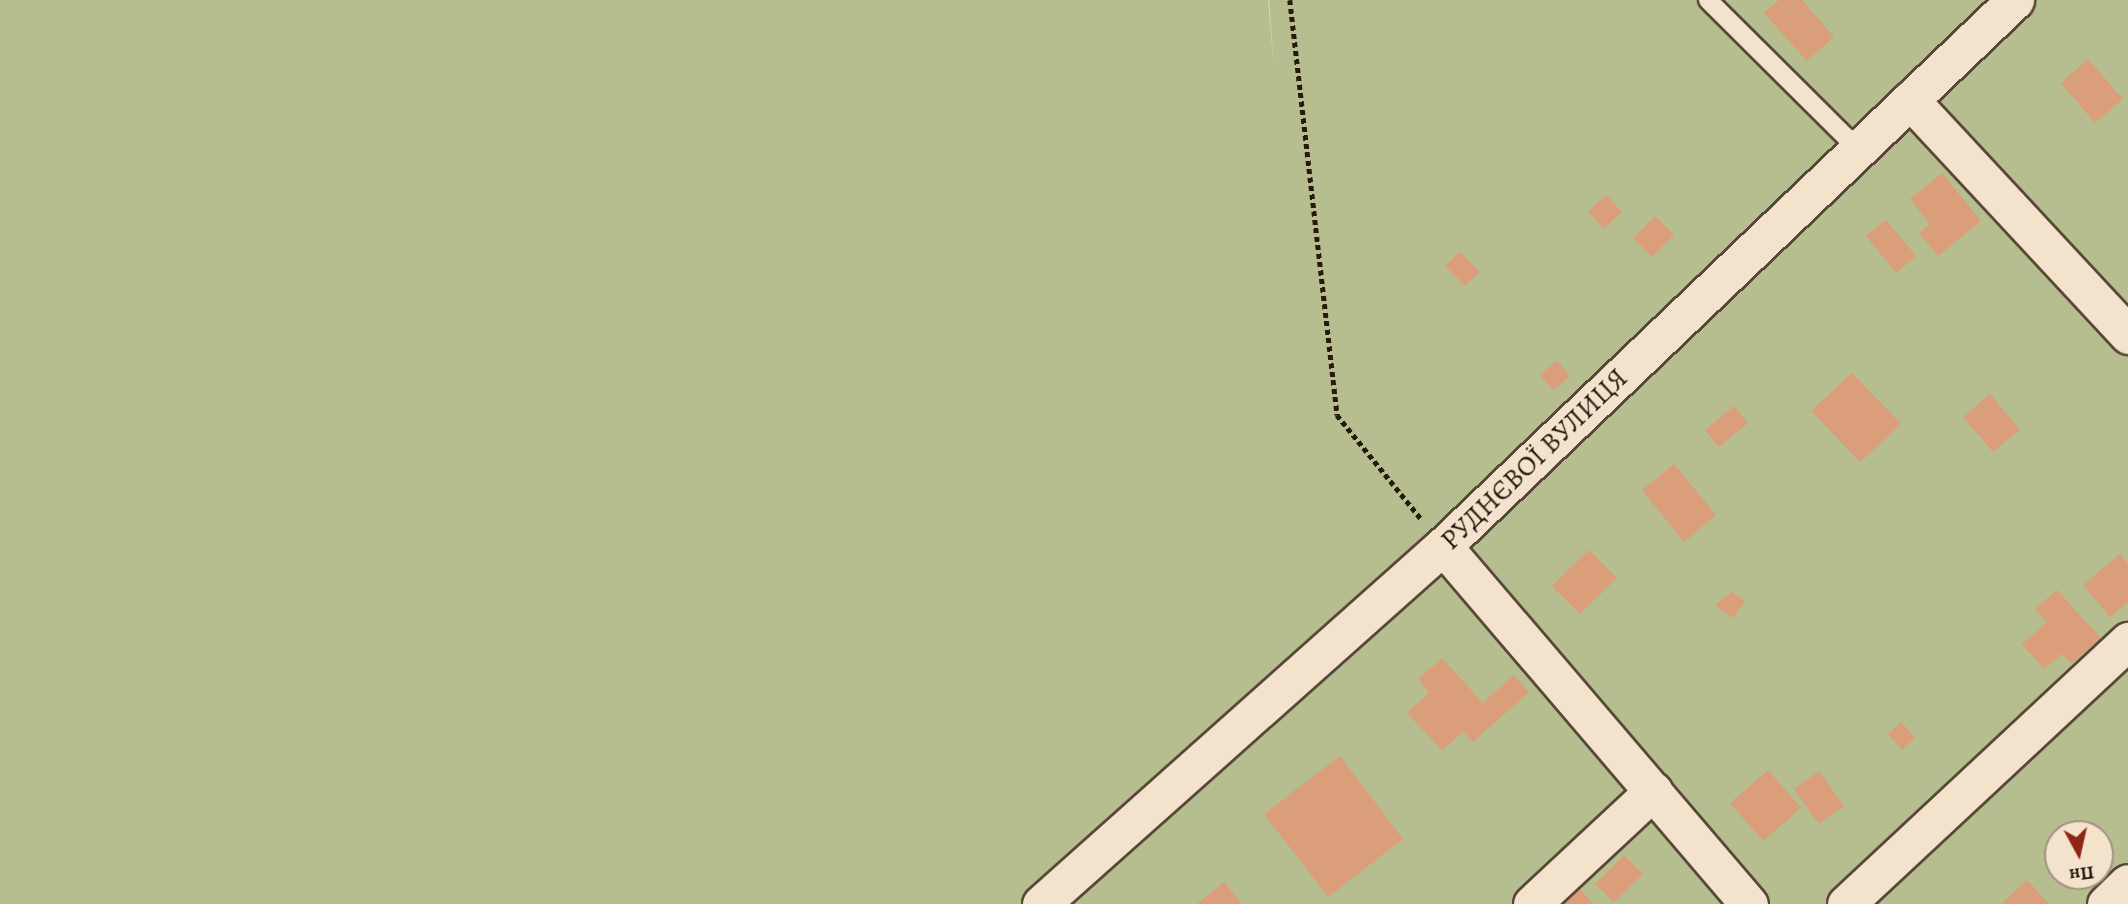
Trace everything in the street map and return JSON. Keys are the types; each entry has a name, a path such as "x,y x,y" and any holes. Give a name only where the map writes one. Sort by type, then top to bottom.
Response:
{"street":[{"name":"РУДНЄВОЇ ВУЛИЦЯ","path":"1056,899 1443,546 2015,0"},
{"path":"1910,100 2128,335"},
{"path":"1443,546 1749,904"},
{"path":"1846,904 2128,641"},
{"path":"1532,904 1653,791"},
{"path":"2106,904 2128,883"}],"lane":[{"path":"1708,0 1858,149"}],"path":[{"path":"1290,0 1337,415 1443,546"}],"green space":[{"path":"0,0 1268,0 1274,68 1269,0 2128,0 2128,904 0,904"}],"building":[{"path":"1779,0 1802,0 1834,37 1807,61 1764,13"},
{"path":"2088,59 2123,99 2095,123 2061,83"},
{"path":"1942,173 1981,221 1938,256 1919,233 1930,224 1910,199"},
{"path":"1606,195 1622,212 1603,229 1588,211"},
{"path":"1655,216 1674,235 1652,257 1633,238"},
{"path":"1886,220 1916,256 1896,273 1866,236"},
{"path":"1460,251 1480,272 1465,286 1445,266"},
{"path":"1557,361 1570,376 1553,390 1540,375"},
{"path":"1852,373 1901,424 1860,462 1811,411"},
{"path":"1990,394 2020,430 1993,452 1963,417"},
{"path":"1734,406 1748,423 1719,447 1705,430"},
{"path":"1674,464 1716,515 1684,542 1642,490"},
{"path":"1589,550 1617,578 1580,614 1552,586"},
{"path":"2120,554 2128,564 2128,602 2110,617 2083,585"},
{"path":"2057,590 2101,638 2071,664 2062,654 2044,669 2022,644 2047,622 2035,609"},
{"path":"1732,592 1745,601 1733,618 1715,605"},
{"path":"1442,658 1483,703 1513,675 1529,692 1473,742 1463,732 1442,750 1407,713 1429,693 1418,679"},
{"path":"1901,722 1915,738 1902,750 1888,734"},
{"path":"1340,756 1403,839 1328,897 1264,814"},
{"path":"1768,770 1801,808 1763,841 1730,803"},
{"path":"1819,771 1844,806 1819,824 1794,789"},
{"path":"1624,855 1643,874 1614,903 1595,884"},
{"path":"2027,880 2049,904 2001,904"},
{"path":"1224,882 1242,904 1197,904"},
{"path":"1579,888 1593,904 1561,904"}]}
